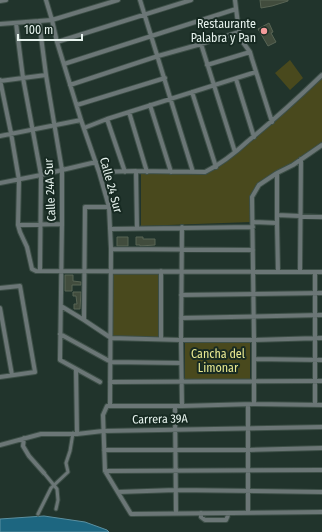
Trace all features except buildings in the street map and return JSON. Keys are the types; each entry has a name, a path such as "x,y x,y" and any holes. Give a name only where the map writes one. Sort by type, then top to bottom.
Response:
{"street":[{"path":"0,1 6,0"},
{"name":"Calle 24 Sur","path":"46,0 57,42 81,120 96,162 109,208 111,229 111,338 109,406 103,415 105,470 131,514 176,513"},
{"path":"0,24 52,20 118,0"},
{"path":"140,0 193,172"},
{"path":"57,42 191,0"},
{"path":"235,0 239,32 242,41 250,52 272,122"},
{"path":"64,64 236,9"},
{"name":"Calle 24A Sur","path":"39,21 46,75 62,170 60,360 76,369"},
{"path":"16,23 23,78 41,175 40,271"},
{"path":"70,84 239,32"},
{"path":"201,44 235,152"},
{"path":"207,65 250,52"},
{"path":"84,128 171,98 256,72"},
{"path":"46,75 0,81 19,180 18,225 27,247 32,269 36,271 85,272 322,272"},
{"path":"99,172 205,172 216,167 254,137 322,75"},
{"path":"77,105 165,78"},
{"path":"236,79 254,137"},
{"path":"192,92 216,167"},
{"path":"150,105 170,172"},
{"path":"129,112 147,172"},
{"path":"107,119 124,172"},
{"path":"0,136 81,120"},
{"path":"254,404 252,197 259,184 293,165 322,145"},
{"path":"300,272 301,159"},
{"path":"0,183 96,162"},
{"path":"136,171 137,228"},
{"path":"277,173 278,272"},
{"path":"84,320 85,207 109,208"},
{"path":"277,215 322,217"},
{"path":"111,229 277,222"},
{"path":"18,225 62,224"},
{"path":"182,227 182,406"},
{"path":"111,249 253,250"},
{"path":"161,271 161,339"},
{"path":"314,405 315,272"},
{"path":"0,288 20,286 35,372 0,377"},
{"path":"181,295 322,293"},
{"path":"61,306 111,338 181,340 322,338"},
{"path":"0,308 12,375"},
{"path":"181,318 322,315"},
{"path":"60,334 110,362 181,363"},
{"path":"254,360 322,360"},
{"path":"38,514 48,492 68,472 66,463 75,434 76,369 100,382"},
{"path":"110,382 322,381"},
{"path":"109,406 254,404 322,405"},
{"path":"248,405 248,513"},
{"path":"175,406 176,513 322,512"},
{"name":"Carrera 39A","path":"0,445 41,434 75,434 104,430 322,427"},
{"path":"24,438 23,446 28,456 44,472 57,489 58,495 56,508"},
{"path":"104,450 248,450 322,448"},
{"path":"105,470 322,470"},
{"path":"118,492 248,490 322,492"},
{"path":"201,513 201,517 205,520 226,520 229,513"}],"green space":[{"path":"290,60 303,78 290,90 275,73"},
{"path":"322,76 322,144 292,165 259,183 251,197 251,222 141,226 141,172 206,173 236,154"},
{"path":"112,273 160,273 160,338 112,336"},
{"name":"Cancha del Limonar","path":"185,342 250,342 250,380 185,380"}],"water":[{"path":"44,516 85,522 109,532 0,532 0,519"}],"place":[{"name":"Restaurante Palabra y Pan","path":"264,31"}]}
